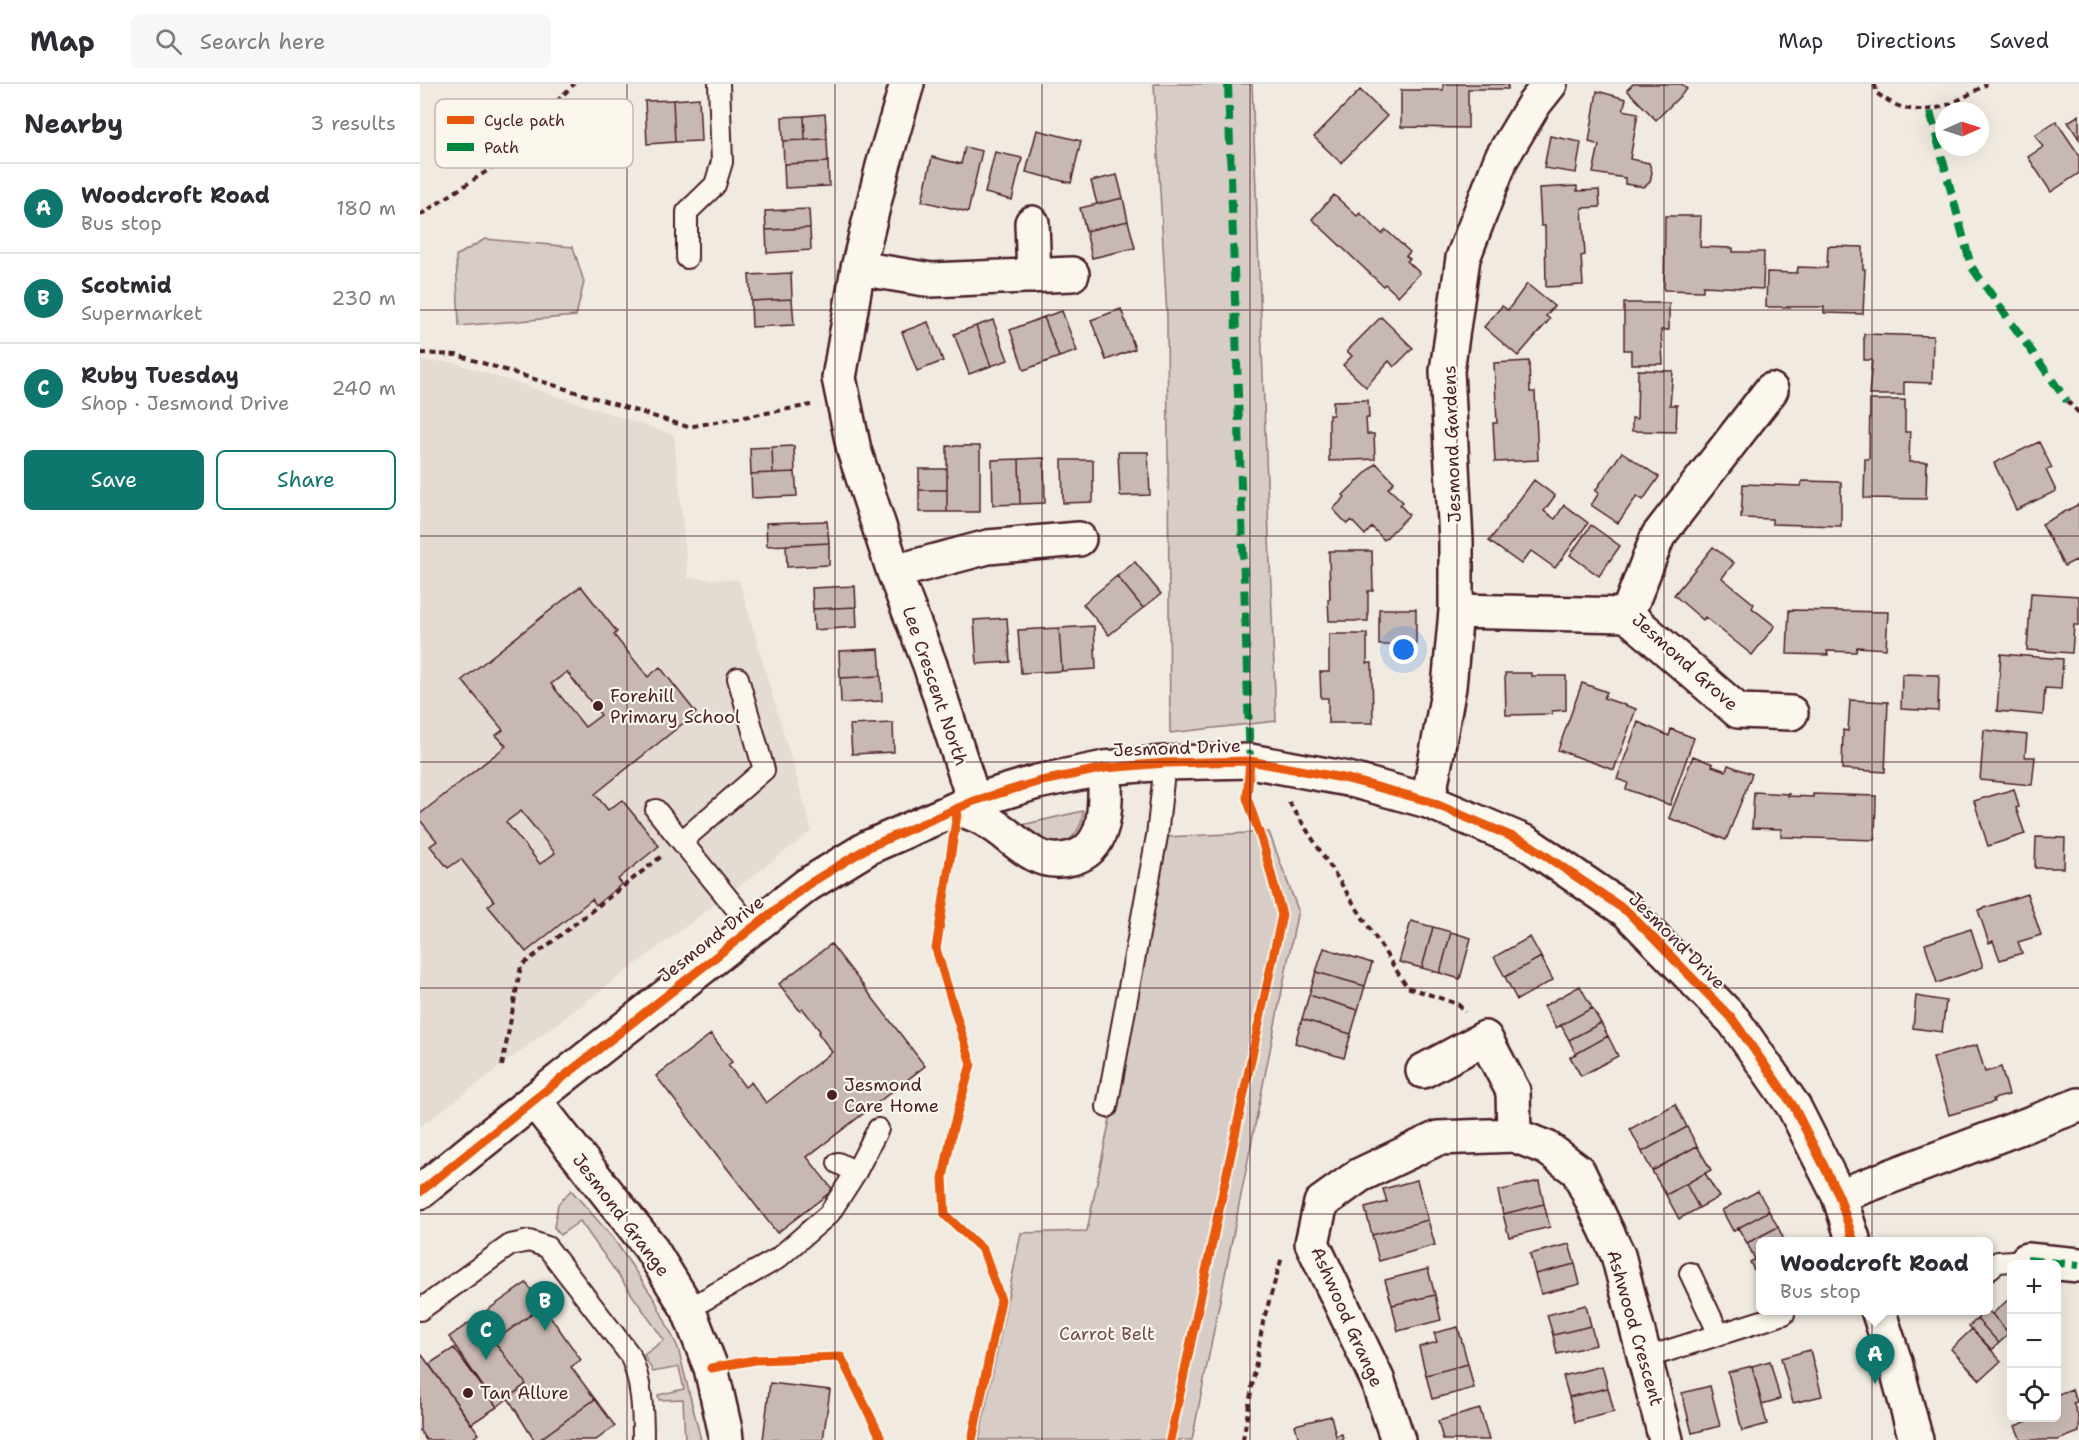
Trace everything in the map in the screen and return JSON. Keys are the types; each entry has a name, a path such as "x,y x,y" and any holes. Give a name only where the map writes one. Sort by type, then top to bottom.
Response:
{"street":[{"name":"Jesmond Gardens","path":"1428,801 1449,687 1456,611 1456,541 1447,371 1463,258 1501,159 1534,104 1550,84"},
{"name":"Lee Crescent North","path":"897,86 883,166 858,268 839,378 854,450 894,572 930,664 966,804"},
{"path":"1032,223 1034,276"},
{"path":"858,268 931,280 1072,274"},
{"name":"Jesmond Grove","path":"1771,390 1658,536 1628,615 1738,711 1791,713"},
{"path":"894,572 988,547 1079,539"},
{"path":"1456,611 1628,615"},
{"name":"Jesmond Drive","path":"420,1192 807,885 869,847 966,804 1037,782 1105,768 1165,763 1250,761 1348,779 1428,801 1527,843 1628,912 1734,1021 1794,1107 1839,1196 1852,1237"},
{"path":"966,804 1041,858 1063,861 1080,856 1094,845 1102,825 1105,805 1105,768"},
{"path":"1423,1071 1485,1038 1513,1091 1514,1135"},
{"name":"Jesmond Grange","path":"534,1100 650,1247 688,1309 711,1368 726,1440"},
{"path":"1839,1196 2079,1105"},
{"name":"Ashwood Crescent","path":"1360,1175 1438,1138 1514,1135 1547,1149 1578,1171 1617,1255 1666,1440"},
{"name":"Ashwood Grange","path":"1360,1175 1321,1203 1312,1243 1377,1379 1398,1440"},
{"path":"2061,1263 2079,1265"},
{"path":"1879,1315 1895,1362 1916,1440"}],"lane":[{"path":"687,258 687,212 716,184 722,162 719,84"},
{"path":"682,841 764,770 738,678"},
{"path":"1107,1107 1157,836 1165,763"},
{"path":"656,810 752,928"},
{"path":"688,1309 777,1259 830,1214 856,1172 878,1129"},
{"path":"838,1163 856,1172"},
{"path":"420,1311 510,1245 529,1241 548,1247 630,1355 637,1371 642,1401 643,1440"},
{"path":"1993,1266 1998,1262 2007,1261"},
{"path":"1690,1273 1719,1334"},
{"path":"1646,1358 1781,1315"}],"path":[{"path":"559,99 574,84"},
{"path":"1875,84 1876,93 1897,105 1930,112 1959,101 1988,84"},
{"path":"420,215 491,168"},
{"path":"420,353 457,355 688,427 797,406 844,401"},
{"path":"2067,401 2079,413"},
{"path":"1264,763 1407,987 1458,1004 1485,1038"},
{"path":"502,1065 521,966 682,841"},
{"path":"1243,1440 1263,1322 1288,1238 1313,1232"}],"shaded area":[{"name":"Forehill Primary School","path":"420,361 453,362 674,435 688,578 739,580 812,831 420,1127"}],"green space":[{"path":"1154,84 1252,84 1276,721 1170,733 1167,316"},
{"path":"485,239 573,247 584,282 576,316 459,326 456,256"},
{"path":"1083,811 1078,830 1074,836 1063,843 1045,843 1022,825"},
{"name":"Carrot Belt","path":"1269,832 1298,910 1192,1440 979,1440 1021,1233 1087,1231 1166,837"},
{"path":"571,1190 613,1238 655,1300 678,1348 701,1440 685,1440 683,1399 659,1400 658,1395 684,1389 679,1367 653,1372 644,1355 664,1340 580,1221 560,1235 554,1227 558,1204"}],"building":[{"path":"1443,84 1508,84 1508,89 1468,89 1468,128 1401,127 1401,90 1443,90"},
{"path":"1633,84 1682,84 1687,89 1656,120 1627,90"},
{"path":"1360,90 1387,116 1341,163 1314,137"},
{"path":"1597,91 1626,99 1623,110 1638,113 1630,159 1649,163 1652,172 1650,182 1644,187 1625,184 1625,178 1593,173 1599,145 1589,142"},
{"path":"699,98 701,141 675,142 673,100"},
{"path":"673,100 675,142 647,144 645,101"},
{"path":"825,114 827,139 805,140 804,116"},
{"path":"2079,115 2079,139 2068,122"},
{"path":"804,116 805,140 783,141 782,117"},
{"path":"2056,121 2079,155 2079,173 2051,192 2028,157 2043,147 2035,135"},
{"path":"1037,130 1081,141 1071,183 1026,172"},
{"path":"1550,136 1581,142 1576,173 1544,168"},
{"path":"827,139 828,162 784,164 783,141"},
{"path":"965,147 982,151 968,212 922,201 932,157 961,164"},
{"path":"995,152 1022,158 1012,200 985,193"},
{"path":"828,162 829,186 785,188 784,164"},
{"path":"1117,175 1123,198 1097,204 1091,181"},
{"path":"1577,186 1577,191 1599,190 1600,207 1582,208 1585,255 1581,256 1583,285 1546,287 1545,226 1541,226 1539,188"},
{"path":"1334,195 1357,216 1360,213 1382,234 1386,230 1410,252 1406,256 1410,259 1407,261 1420,273 1398,296 1385,284 1383,286 1312,219"},
{"path":"1123,198 1128,221 1086,231 1080,208"},
{"path":"809,209 810,228 766,230 765,211"},
{"path":"1665,216 1701,216 1700,247 1733,248 1733,252 1764,252 1763,289 1703,286 1703,291 1664,290"},
{"path":"1128,221 1135,248 1092,258 1086,231"},
{"path":"810,228 811,250 767,253 766,230"},
{"path":"1828,246 1863,247 1863,269 1865,269 1863,314 1824,313 1824,307 1766,307 1767,272 1797,273 1798,267 1827,268"},
{"path":"791,273 792,299 751,301 749,275"},
{"path":"1527,284 1554,306 1546,316 1550,319 1518,356 1484,327 1502,306 1508,310"},
{"path":"792,299 794,325 752,327 751,301"},
{"path":"1624,303 1669,303 1669,330 1661,330 1663,364 1631,364 1631,350 1624,350"},
{"path":"1121,309 1135,349 1106,360 1091,320"},
{"path":"1062,311 1077,351 1059,357 1044,317"},
{"path":"1044,317 1059,357 1024,370 1010,330"},
{"path":"1381,317 1413,348 1394,367 1389,361 1366,387 1343,365 1352,356 1347,351"},
{"path":"993,320 1008,360 991,366 976,326"},
{"path":"928,322 943,361 917,371 902,332"},
{"path":"976,326 991,366 969,374 954,334"},
{"path":"1864,334 1933,336 1932,383 1904,382 1904,395 1869,395 1872,360 1864,360"},
{"path":"1529,361 1530,392 1535,392 1538,460 1495,462 1493,423 1497,423 1494,363"},
{"path":"1638,370 1673,371 1670,405 1677,405 1676,432 1632,431 1632,418 1637,419"},
{"path":"1368,400 1367,434 1374,434 1375,459 1329,461 1329,415 1333,415 1333,401"},
{"path":"1870,400 1905,400 1905,432 1910,432 1909,462 1927,462 1926,499 1864,498 1865,459 1869,459"},
{"path":"2039,442 2052,468 2046,470 2056,491 2016,510 1994,463"},
{"path":"794,446 795,472 773,473 772,447"},
{"path":"947,446 980,446 980,512 947,512"},
{"path":"772,447 773,473 751,474 750,448"},
{"path":"1118,452 1148,452 1150,495 1120,496"},
{"path":"1622,452 1659,477 1643,500 1637,496 1618,523 1591,505 1599,493 1595,491"},
{"path":"1044,458 1045,503 1020,504 1019,459"},
{"path":"1019,459 1020,504 993,505 992,460"},
{"path":"1062,460 1093,460 1093,502 1063,503"},
{"path":"1376,463 1394,482 1388,488 1403,502 1400,505 1409,515 1384,540 1372,527 1365,535 1351,520 1347,524 1333,509 1345,497 1343,495"},
{"path":"919,469 947,469 947,490 919,490"},
{"path":"795,472 797,496 752,498 751,474"},
{"path":"1534,480 1555,496 1544,511 1555,519 1564,505 1588,523 1555,568 1531,551 1521,564 1489,541"},
{"path":"1802,481 1841,482 1841,526 1772,524 1772,519 1741,518 1743,484 1801,486"},
{"path":"919,490 947,490 947,512 919,512"},
{"path":"2079,504 2079,565 2076,560 2064,566 2042,524"},
{"path":"827,521 829,543 767,546 766,523"},
{"path":"1591,525 1620,546 1599,576 1570,555"},
{"path":"829,543 829,565 787,567 786,545"},
{"path":"1713,547 1734,563 1722,578 1754,604 1752,608 1775,626 1752,655 1705,617 1703,620 1674,595"},
{"path":"1329,551 1372,551 1373,591 1368,591 1368,621 1329,621"},
{"path":"1135,562 1161,594 1143,608 1117,576"},
{"path":"1117,576 1143,608 1109,635 1083,604"},
{"name":"Forehill Primary School","path":"581,586 617,632 614,635 648,677 660,667 696,713 595,794 608,810 622,800 659,846 618,879 622,884 596,905 592,899 526,952 488,906 494,901 461,859 448,868 430,846 437,841 420,820 420,814 506,746 496,735 503,730 462,680","holes":["567,672 601,715 585,727 551,684","521,811 555,853 540,864 506,822"]},
{"path":"855,586 856,607 813,609 812,588"},
{"path":"2031,593 2079,596 2079,625 2074,625 2072,653 2027,650"},
{"path":"856,607 857,627 814,630 813,609"},
{"path":"1379,609 1416,609 1416,645 1379,645"},
{"path":"1789,610 1888,612 1886,649 1857,647 1856,652 1827,651 1828,655 1787,654"},
{"path":"1007,618 1010,662 977,664 974,620"},
{"path":"1094,626 1096,669 1062,671 1059,628"},
{"path":"1059,628 1062,671 1021,673 1018,630"},
{"path":"1329,634 1367,634 1367,663 1372,663 1373,723 1328,723 1328,698 1321,698 1320,672 1329,672"},
{"path":"879,649 881,676 840,678 839,651"},
{"path":"2001,654 2063,659 2061,689 2045,688 2043,715 1997,711"},
{"path":"1505,673 1566,676 1566,710 1552,711 1552,714 1506,715"},
{"path":"1902,674 1939,675 1938,711 1901,709"},
{"path":"881,676 882,701 841,703 840,678"},
{"path":"1582,683 1607,692 1604,698 1636,709 1614,770 1558,750"},
{"path":"1850,700 1888,702 1885,772 1842,769 1843,730 1848,731"},
{"path":"1638,722 1669,736 1671,729 1694,738 1670,805 1626,789 1628,783 1617,779"},
{"path":"893,723 894,752 852,754 850,725"},
{"path":"1984,730 2027,735 2025,757 2035,757 2032,785 1980,780"},
{"path":"1693,756 1726,771 1728,765 1752,774 1726,840 1669,818"},
{"path":"2014,789 2019,807 2016,808 2025,834 1988,846 1974,801"},
{"path":"1754,792 1813,797 1813,794 1876,796 1875,840 1781,837 1781,829 1752,828"},
{"path":"2036,837 2065,838 2064,868 2035,868"},
{"path":"2027,894 2041,935 2018,942 2022,953 2000,960 1993,941 1989,943 1978,910"},
{"path":"1411,921 1433,927 1422,968 1399,962"},
{"path":"1433,927 1451,932 1440,973 1422,968"},
{"path":"1971,929 1983,967 1937,983 1925,944"},
{"path":"1451,932 1471,938 1460,979 1440,973"},
{"path":"1530,937 1541,957 1505,977 1494,957"},
{"name":"Jesmond Care Home","path":"831,944 925,1066 807,1157 833,1190 777,1233 656,1076 711,1034 732,1062 728,1065 745,1087 751,1082 766,1103 832,1052 803,1009 800,1011 779,984"},
{"path":"1324,948 1372,963 1365,986 1316,972"},
{"path":"1541,957 1553,980 1517,1000 1505,977"},
{"path":"1316,972 1365,986 1358,1010 1309,995"},
{"path":"1580,986 1592,1008 1556,1028 1544,1006"},
{"path":"1309,995 1358,1010 1351,1034 1302,1019"},
{"path":"1916,996 1946,1001 1942,1032 1913,1028"},
{"path":"1592,1008 1601,1023 1569,1040 1561,1025"},
{"path":"1302,1019 1351,1034 1344,1058 1295,1043"},
{"path":"1601,1023 1608,1036 1576,1054 1569,1040"},
{"path":"1608,1036 1618,1056 1581,1076 1570,1057"},
{"path":"1977,1045 1985,1072 2001,1067 2009,1095 1993,1099 1994,1102 1949,1115 1933,1058"},
{"path":"1675,1104 1687,1127 1642,1152 1630,1129"},
{"path":"1687,1127 1697,1146 1652,1171 1642,1152"},
{"path":"1697,1146 1711,1170 1666,1195 1652,1171"},
{"path":"1705,1173 1719,1197 1699,1208 1686,1184"},
{"path":"1417,1180 1428,1220 1372,1235 1365,1208 1387,1202 1383,1189"},
{"path":"1539,1181 1544,1204 1503,1214 1498,1191"},
{"path":"1686,1184 1699,1208 1679,1219 1666,1195"},
{"path":"1758,1191 1769,1211 1733,1231 1722,1210"},
{"path":"1544,1204 1550,1227 1509,1237 1503,1214"},
{"path":"1769,1211 1778,1227 1747,1243 1738,1228"},
{"path":"1428,1220 1435,1245 1379,1261 1372,1235"},
{"path":"1778,1227 1783,1237 1759,1237"},
{"path":"1756,1238 1756,1258 1755,1259 1747,1243"},
{"path":"1569,1244 1575,1264 1535,1274 1530,1254"},
{"path":"1756,1259 1756,1273 1750,1262"},
{"path":"1575,1264 1580,1284 1541,1294 1535,1274"},
{"path":"1428,1269 1435,1295 1392,1305 1385,1280"},
{"path":"526,1283 543,1306 494,1341 526,1384 497,1407 449,1337"},
{"path":"1435,1295 1441,1320 1398,1331 1392,1305"},
{"path":"2007,1301 2007,1331 1993,1315"},
{"path":"1586,1305 1591,1326 1553,1335 1547,1315"},
{"path":"543,1306 581,1360 571,1367 595,1399 539,1440 534,1440 508,1398 526,1384 494,1341"},
{"path":"1981,1315 1993,1315 2007,1332 2007,1336 1999,1343 1977,1319"},
{"path":"1977,1319 1999,1343 1992,1350 1969,1326"},
{"path":"1591,1326 1596,1345 1557,1354 1553,1335"},
{"path":"1458,1327 1468,1364 1426,1375 1419,1347 1437,1342 1434,1333"},
{"path":"1972,1329 2001,1361 1980,1380 1951,1349"},
{"name":"Tan Allure","path":"454,1348 497,1407 471,1424 429,1364"},
{"path":"1810,1350 1822,1396 1793,1403 1781,1358"},
{"path":"422,1355 479,1434 470,1440 426,1440 420,1431 420,1356"},
{"path":"1770,1361 1780,1399 1762,1404 1752,1366"},
{"path":"1468,1364 1474,1388 1432,1399 1426,1375"},
{"path":"1602,1366 1608,1388 1569,1397 1563,1376"},
{"path":"1752,1366 1767,1424 1742,1431 1728,1372"},
{"path":"770,1383 830,1390 823,1440 763,1440"},
{"path":"1710,1386 1720,1426 1692,1433 1682,1393"},
{"path":"1608,1388 1614,1412 1575,1422 1569,1397"},
{"path":"2072,1389 2077,1402 2073,1403 2079,1418 2079,1432 2058,1440 2021,1440 2015,1426 2025,1422 2061,1422 2061,1393"},
{"path":"595,1399 615,1426 596,1440 539,1440"},
{"path":"1480,1409 1489,1440 1443,1440 1438,1421"},
{"path":"1331,1416 1336,1436 1342,1434 1343,1440 1299,1440 1295,1425"}],"marked path":[{"path":"1228,84 1250,765"},
{"path":"1930,112 1971,266 2067,401"},
{"path":"2061,1263 2079,1265"}],"cycle path":[{"path":"420,1192 807,885 869,847 974,801 1037,782 1105,768 1165,763 1250,761 1348,779 1428,801 1527,843 1628,912 1734,1021 1794,1107 1839,1196 1852,1237"},
{"path":"1170,1440 1282,915 1263,844 1247,798 1250,761"},
{"path":"958,808 936,949 971,1064 952,1132 943,1178 945,1215 983,1250 1001,1300 972,1440"},
{"path":"711,1368 755,1360 841,1357 882,1440"}],"place":[{"name":"Forehill Primary School","path":"598,706"},
{"name":"Jesmond Care Home","path":"832,1095"},
{"name":"Scotmid","path":"545,1331"},
{"name":"Ruby Tuesday","path":"486,1360"},
{"name":"Woodcroft Road","path":"1875,1384"},
{"name":"Tan Allure","path":"468,1393"}]}
